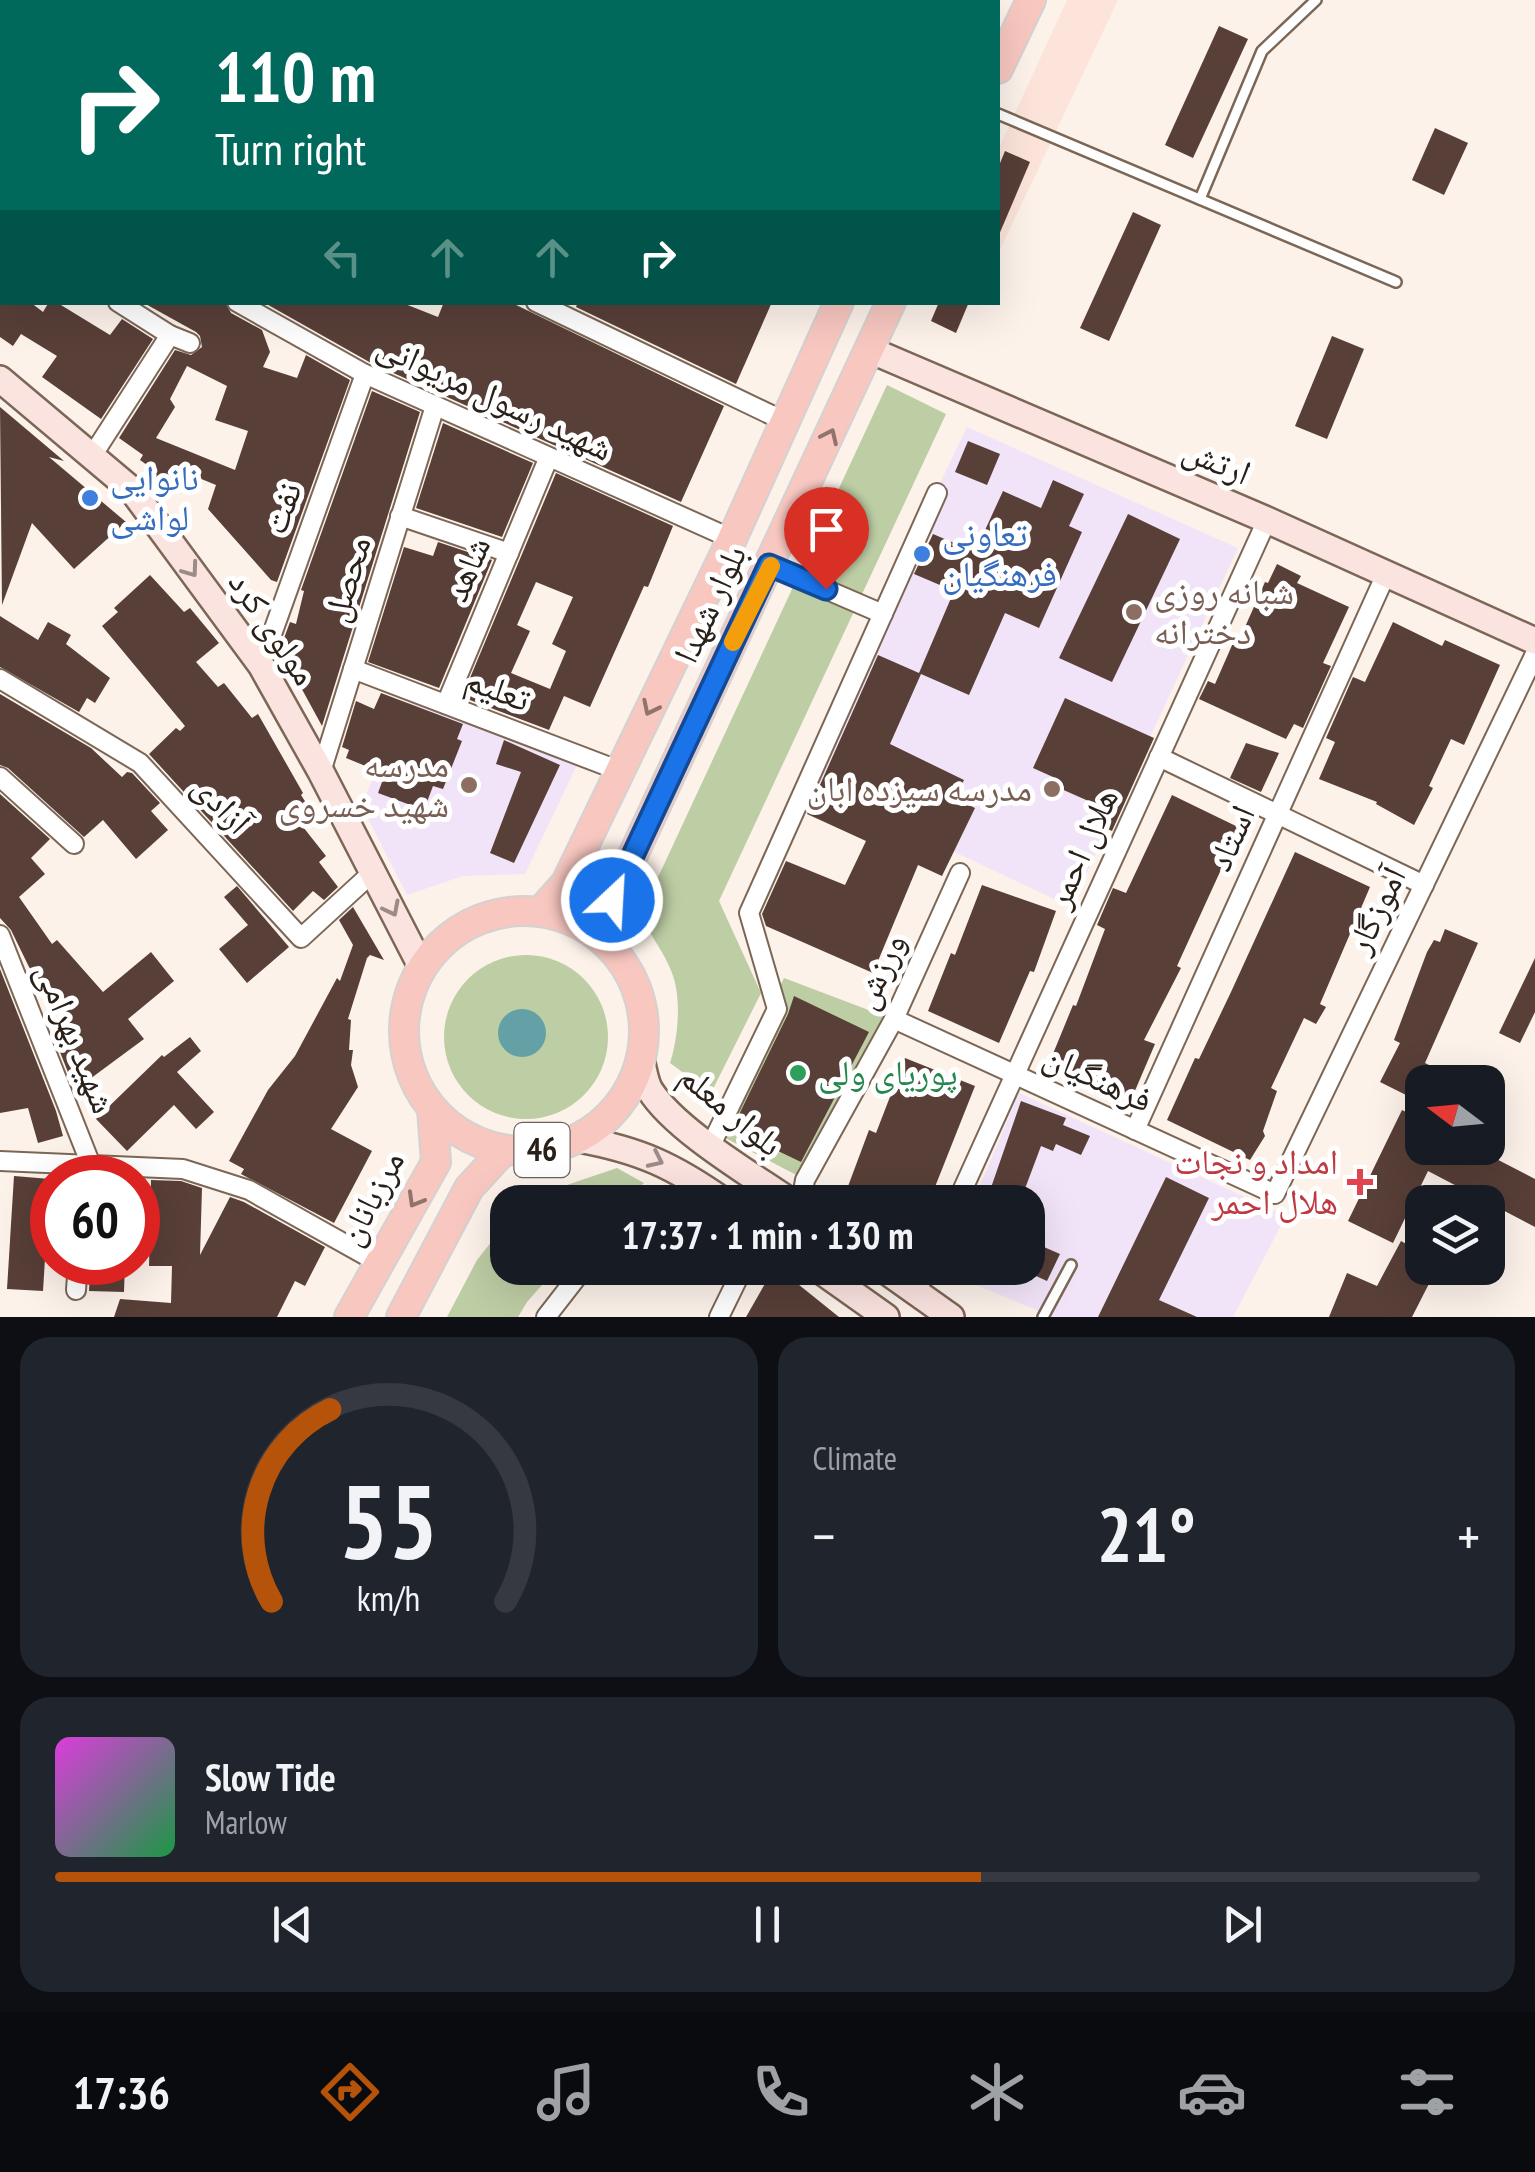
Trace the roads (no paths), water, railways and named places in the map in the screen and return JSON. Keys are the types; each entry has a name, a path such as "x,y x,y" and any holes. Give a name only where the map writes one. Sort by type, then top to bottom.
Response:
{"main road":[{"path":"1000,65 1030,0"},
{"name":"بلوار شهدا","path":"541,911 566,883 732,539 838,305"},
{"name":"بلوار شهدا","path":"603,939 612,900 890,305"},
{"name":"ارتش","path":"870,350 1266,520 1535,641"},
{"name":"مولوی کرد","path":"0,378 132,490 261,664 422,968"},
{"name":"46","path":"506,911 541,911 574,920 603,939 625,964 639,994 645,1027 641,1060 628,1092 617,1106 578,1139 530,1152 477,1142 453,1128 432,1109 413,1076 404,1040 407,1002 422,968 444,940 473,921 506,911"},
{"name":"بلوار معلم","path":"641,1060 650,1089 668,1110 767,1185"},
{"name":"مرزبانان","path":"349,1317 436,1162 432,1109"},
{"path":"578,1139 630,1148 701,1185"},
{"name":"46","path":"401,1317 469,1188 504,1150"},
{"path":"841,1285 886,1317"},
{"path":"906,1285 952,1317"}],"street":[{"path":"123,305 170,335 190,342"},
{"name":"شهید رسول مریوانی","path":"241,305 365,374 732,539"},
{"path":"558,307 784,421"},
{"path":"92,456 170,335"},
{"name":"نفت","path":"261,664 365,374"},
{"name":"محصل","path":"321,772 435,406"},
{"name":"شاهد","path":"446,704 548,458"},
{"path":"711,1146 777,1009 749,912 937,493"},
{"path":"400,516 509,553"},
{"name":"هلال احمر","path":"965,1185 1266,520"},
{"path":"769,565 883,614"},
{"name":"استاد","path":"1134,1130 1386,574"},
{"name":"آموزگار","path":"1275,1194 1535,654"},
{"name":"تعلیم","path":"352,669 620,771"},
{"name":"آزادی","path":"0,680 140,763 301,938 374,872"},
{"path":"1159,757 1424,885"},
{"path":"0,777 74,844"},
{"name":"ورزش","path":"804,1185 894,1019 960,873"},
{"name":"شهید بهرامی","path":"0,934 81,1155"},
{"name":"فرهنگیان","path":"894,1019 1275,1194"},
{"path":"0,1161 30,1164"},
{"path":"160,1169 183,1169 250,1190 379,1263"},
{"path":"76,1285 76,1290"},
{"path":"546,1317 571,1285"},
{"path":"719,1317 735,1285"},
{"path":"916,1292 919,1285"}],"lane":[{"path":"1200,199 1262,51 1316,0"},
{"path":"1000,115 1396,282"},
{"path":"1043,1317 1072,1265"}],"water":[{"path":"522,1009 539,1016 546,1033 539,1050 522,1057 505,1050 498,1033 505,1016"}],"place":[{"name":"نانوایی لواشی","path":"90,498"},
{"name":"تعاونی فرهنگیان","path":"922,554"},
{"name":"شبانه روزی دخترانه","path":"1134,612"},
{"name":"مدرسه شهید خسروی","path":"469,785"},
{"name":"مدرسه سیزده ابان","path":"1052,789"},
{"name":"پوریای ولی","path":"798,1073"},
{"name":"امداد و نجات هلال احمر","path":"1360,1182"}]}
